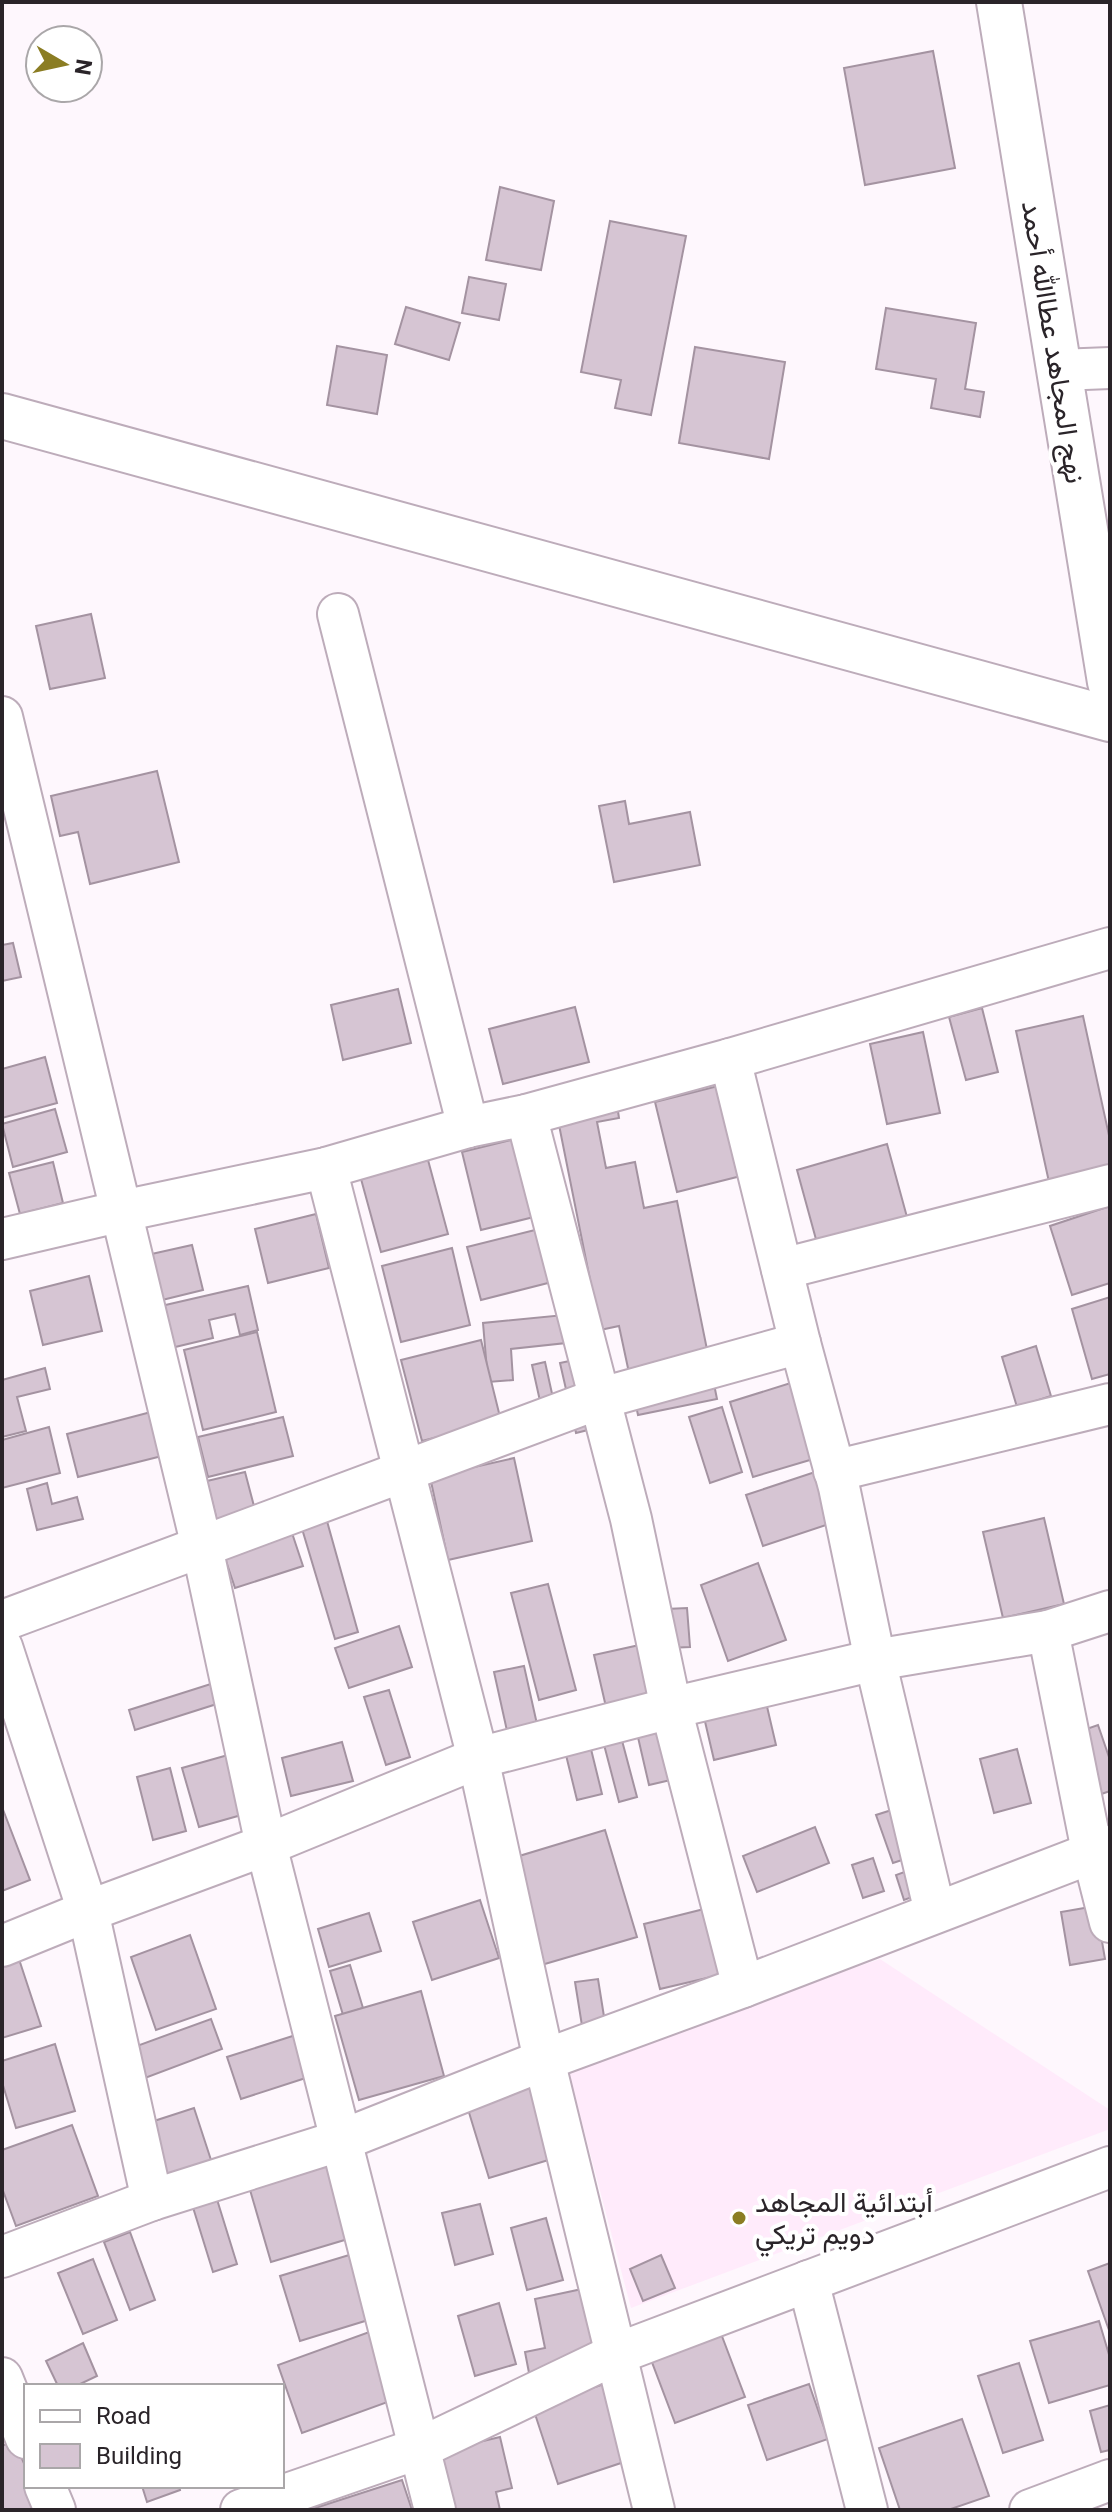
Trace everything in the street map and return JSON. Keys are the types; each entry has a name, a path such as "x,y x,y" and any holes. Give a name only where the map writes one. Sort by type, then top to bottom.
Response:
{"street":[{"name":"نهج المجاهد عطاالله أحمد","path":"999,2 1110,682"},
{"path":"1059,370 1110,368"},
{"path":"2,416 1110,719"},
{"path":"338,614 468,1127"},
{"path":"2,717 202,1547 266,1845 435,2510"},
{"path":"2,1239 326,1168 468,1127 526,1115 730,1059 1110,948"},
{"path":"730,1059 834,1471 935,1912"},
{"path":"526,1115 631,1519 671,1708 743,1987"},
{"path":"326,1168 478,1758 544,2060 654,2510"},
{"path":"782,1269 1110,1185"},
{"path":"2,1621 598,1399 800,1343"},
{"path":"834,1471 1110,1404"},
{"path":"2,1946 266,1845 478,1758 875,1660 1048,1631 1110,1611"},
{"path":"1048,1631 1101,1848 1110,1922"},
{"path":"2,1647 88,1911 152,2200"},
{"path":"2,2257 152,2200 342,2140 1101,1848"},
{"path":"241,2510 420,2448 616,2354 1110,2167"},
{"path":"808,2281 867,2510"},
{"path":"2,2378 24,2433"},
{"path":"1030,2510 1110,2480"},
{"path":"46,2488 55,2510"}],"shaded area":[{"name":"أبتدائية المجاهد دويم تريكي","path":"880,1959 1110,2110 1110,2129 631,2308 567,2066"}],"building":[{"path":"933,51 955,168 865,185 844,68"},
{"path":"500,187 554,201 541,270 486,260"},
{"path":"610,221 686,236 651,415 615,408 621,380 581,372"},
{"path":"469,277 506,284 499,320 462,313"},
{"path":"406,307 460,323 449,360 395,344"},
{"path":"886,308 976,323 965,389 984,392 980,417 931,408 936,379 876,369"},
{"path":"337,346 387,355 377,414 327,405"},
{"path":"695,347 785,362 769,459 679,443"},
{"path":"91,614 105,678 50,689 36,626"},
{"path":"157,771 179,862 90,884 78,832 60,836 51,796"},
{"path":"625,801 629,824 690,812 700,865 614,882 599,806"},
{"path":"13,943 21,977 2,981 2,945"},
{"path":"398,989 411,1043 343,1060 331,1005"},
{"path":"575,1007 589,1062 503,1084 489,1029"},
{"path":"982,1008 998,1072 966,1080 949,1017"},
{"path":"1083,1016 1110,1140 1110,1168 1049,1182 1016,1031"},
{"path":"923,1032 940,1113 887,1124 870,1044"},
{"path":"45,1057 57,1103 2,1118 2,1069"},
{"path":"726,1084 749,1174 677,1192 655,1102"},
{"path":"616,1098 619,1118 597,1122 606,1168 635,1162 644,1208 677,1201 717,1399 638,1415 619,1326 600,1330 556,1110"},
{"path":"55,1109 67,1152 13,1167 2,1124"},
{"path":"523,1137 542,1215 481,1230 462,1152"},
{"path":"887,1144 907,1217 817,1243 797,1170"},
{"path":"428,1160 448,1234 381,1252 361,1179"},
{"path":"53,1162 63,1203 20,1214 9,1173"},
{"path":"1110,1206 1110,1283 1072,1295 1050,1226"},
{"path":"316,1214 329,1268 268,1283 255,1229"},
{"path":"539,1229 552,1282 481,1300 467,1247"},
{"path":"192,1245 203,1290 158,1301 147,1255"},
{"path":"452,1248 470,1325 401,1342 382,1266"},
{"path":"89,1276 102,1331 43,1345 30,1291"},
{"path":"248,1286 258,1330 240,1335 235,1314 209,1320 213,1338 171,1348 161,1306"},
{"path":"1110,1297 1110,1374 1092,1379 1072,1309"},
{"path":"564,1315 566,1343 511,1349 513,1380 488,1382 483,1323"},
{"path":"257,1332 276,1412 203,1430 184,1350"},
{"path":"481,1340 501,1421 422,1441 401,1360"},
{"path":"1036,1346 1051,1396 1017,1407 1002,1357"},
{"path":"588,1357 604,1426 576,1433 560,1363"},
{"path":"545,1362 559,1425 546,1428 532,1365"},
{"path":"45,1368 50,1389 17,1397 26,1431 2,1437 2,1380"},
{"path":"797,1381 820,1457 753,1477 730,1402"},
{"path":"722,1407 742,1472 710,1483 689,1417"},
{"path":"151,1412 162,1456 78,1477 67,1434"},
{"path":"283,1417 293,1456 208,1477 198,1437"},
{"path":"49,1427 60,1473 2,1488 2,1440"},
{"path":"514,1458 532,1541 448,1560 430,1477"},
{"path":"824,1469 841,1520 763,1546 746,1495"},
{"path":"245,1472 255,1510 217,1521 207,1481"},
{"path":"47,1483 52,1504 77,1497 83,1519 37,1530 27,1489"},
{"path":"325,1514 358,1632 335,1639 300,1522"},
{"path":"1044,1518 1064,1604 1003,1618 983,1532"},
{"path":"289,1524 303,1566 235,1588 221,1546"},
{"path":"758,1563 786,1640 728,1661 701,1585"},
{"path":"548,1584 576,1690 539,1700 511,1593"},
{"path":"687,1608 690,1647 668,1648 666,1609"},
{"path":"399,1626 412,1667 349,1688 335,1648"},
{"path":"644,1644 656,1695 606,1707 594,1655"},
{"path":"524,1666 543,1751 513,1758 494,1672"},
{"path":"217,1682 223,1702 135,1730 129,1710"},
{"path":"389,1690 410,1757 386,1765 364,1697"},
{"path":"765,1698 776,1745 714,1760 703,1713"},
{"path":"1098,1725 1110,1760 1110,1791 1073,1804 1052,1741"},
{"path":"663,1727 675,1779 649,1785 637,1733"},
{"path":"620,1733 637,1797 619,1802 602,1737"},
{"path":"342,1742 353,1781 291,1796 282,1758"},
{"path":"590,1745 602,1794 577,1800 565,1751"},
{"path":"1017,1749 1031,1803 994,1813 980,1759"},
{"path":"235,1753 252,1812 199,1827 182,1768"},
{"path":"170,1768 186,1831 153,1840 137,1777"},
{"path":"2,1807 30,1880 2,1891"},
{"path":"901,1807 917,1855 893,1863 876,1815"},
{"path":"815,1827 829,1863 757,1892 743,1856"},
{"path":"605,1830 637,1937 538,1966 506,1860"},
{"path":"873,1858 884,1891 863,1898 852,1865"},
{"path":"918,1867 926,1892 904,1900 896,1875"},
{"path":"480,1900 499,1958 432,1980 413,1922"},
{"path":"1096,1906 1105,1959 1070,1965 1061,1912"},
{"path":"708,1908 724,1974 660,1989 644,1924"},
{"path":"369,1913 381,1951 329,1967 318,1929"},
{"path":"190,1935 216,2009 156,2030 131,1957"},
{"path":"16,1950 41,2026 2,2038 2,1955"},
{"path":"350,1965 363,2008 343,2015 330,1971"},
{"path":"598,1979 606,2029 583,2032 575,1982"},
{"path":"421,1991 444,2076 359,2100 335,2016"},
{"path":"211,2019 222,2049 145,2078 134,2047"},
{"path":"305,2032 318,2074 241,2099 227,2057"},
{"path":"55,2044 75,2111 16,2128 2,2082 2,2061"},
{"path":"533,2086 555,2158 489,2178 467,2106"},
{"path":"194,2108 212,2163 168,2177 151,2122"},
{"path":"72,2125 98,2196 16,2226 2,2188 2,2150"},
{"path":"335,2157 358,2236 271,2262 248,2183"},
{"path":"215,2193 237,2264 213,2272 191,2201"},
{"path":"480,2204 493,2254 455,2265 442,2213"},
{"path":"546,2218 563,2280 527,2290 511,2228"},
{"path":"130,2232 155,2300 130,2310 104,2242"},
{"path":"359,2252 378,2317 300,2341 280,2276"},
{"path":"661,2255 675,2288 643,2301 630,2269"},
{"path":"93,2259 117,2320 83,2334 58,2273"},
{"path":"1110,2263 1110,2333 1088,2271"},
{"path":"582,2289 595,2351 530,2378 525,2352 545,2348 535,2299"},
{"path":"499,2303 516,2364 475,2376 458,2316"},
{"path":"1099,2321 1110,2358 1110,2385 1049,2403 1030,2341"},
{"path":"372,2331 396,2399 302,2433 278,2365"},
{"path":"720,2331 745,2397 675,2423 650,2357"},
{"path":"83,2343 97,2376 80,2384 57,2384 46,2361"},
{"path":"1019,2363 1043,2440 1003,2453 978,2376"},
{"path":"604,2384 630,2460 558,2484 533,2408"},
{"path":"809,2384 828,2439 767,2460 748,2405"},
{"path":"1110,2405 1110,2450 1101,2452 1090,2411"},
{"path":"962,2419 989,2496 948,2510 900,2510 879,2448"},
{"path":"500,2437 512,2488 496,2492 500,2510 451,2510 437,2452"},
{"path":"14,2440 24,2463 24,2488 28,2488 44,2510 2,2510 2,2446"},
{"path":"402,2480 412,2510 309,2510"},
{"path":"143,2488 180,2488 180,2490 147,2502"}],"place":[{"name":"أبتدائية المجاهد دويم تريكي","path":"739,2218"}]}
